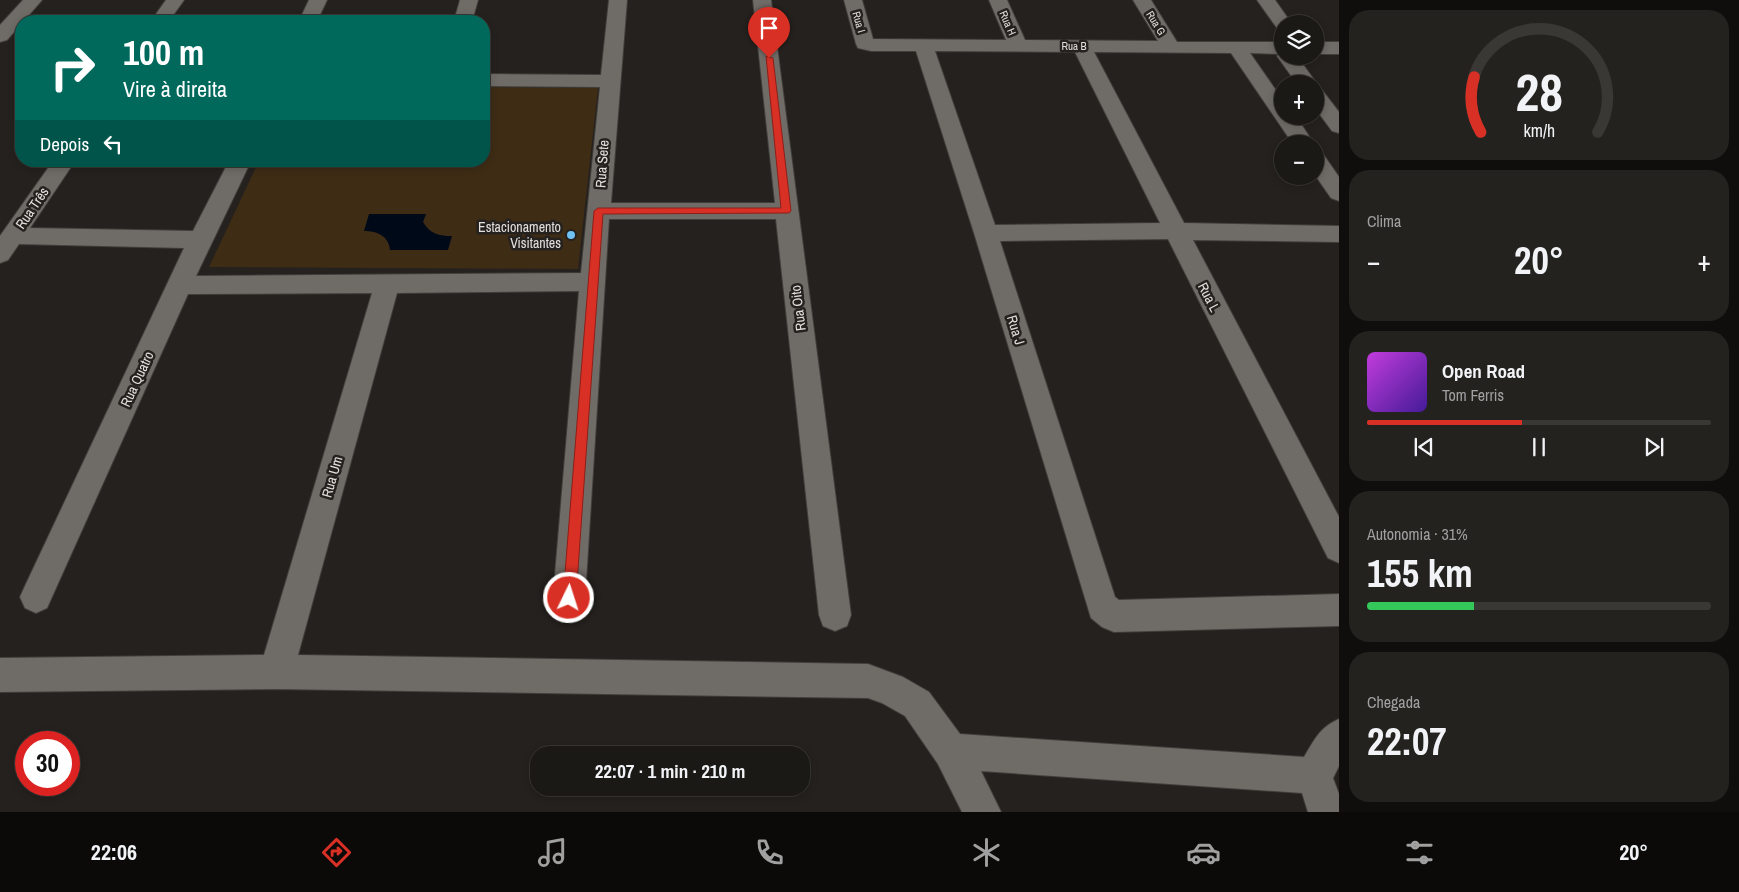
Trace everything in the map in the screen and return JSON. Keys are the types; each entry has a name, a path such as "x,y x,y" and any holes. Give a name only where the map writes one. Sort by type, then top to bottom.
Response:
{"street":[{"path":"17,15 33,0"},
{"path":"164,15 175,0"},
{"path":"311,15 318,0"},
{"path":"465,15 469,0"},
{"name":"Rua Sete","path":"569,598 592,282 609,81 618,0"},
{"name":"Rua Oito","path":"762,0 835,615"},
{"name":"Rua I","path":"853,0 865,44"},
{"name":"Rua H","path":"998,0 1018,46"},
{"name":"Rua G","path":"1142,0 1170,46"},
{"path":"1266,0 1277,15"},
{"path":"4,28 15,17"},
{"name":"Rua B","path":"865,44 924,46 1236,47 1274,50"},
{"name":"Rua J","path":"924,46 986,233 1102,607 1108,612 1119,616 1339,610"},
{"name":"Rua L","path":"1081,46 1339,548"},
{"path":"1236,47 1274,102"},
{"path":"1324,48 1339,48"},
{"path":"490,80 609,81"},
{"path":"1324,106 1339,126"},
{"name":"Rua Três","path":"6,245 60,167"},
{"name":"Rua Quatro","path":"36,597 200,240 237,167"},
{"path":"1324,172 1339,193"},
{"path":"598,211 786,211"},
{"path":"986,233 1175,231 1339,234"},
{"path":"6,245 200,240"},
{"path":"180,285 592,282"},
{"name":"Rua Um","path":"276,672 386,283"},
{"path":"0,675 276,672 868,681 891,689 917,704 951,751 982,812"},
{"path":"1327,812 1314,776 1339,736"},
{"path":"951,751 1314,776"}],"shaded area":[{"path":"490,87 598,88 578,269 209,267 256,167 490,167"}],"water":[{"path":"369,214 426,214 423,222 432,232 439,235 452,236 448,250 390,250 387,241 382,235 364,231"}],"place":[{"name":"Estacionamento Visitantes","path":"571,235"}],"route":[{"path":"569,598 598,211 786,211 769,58"}]}
